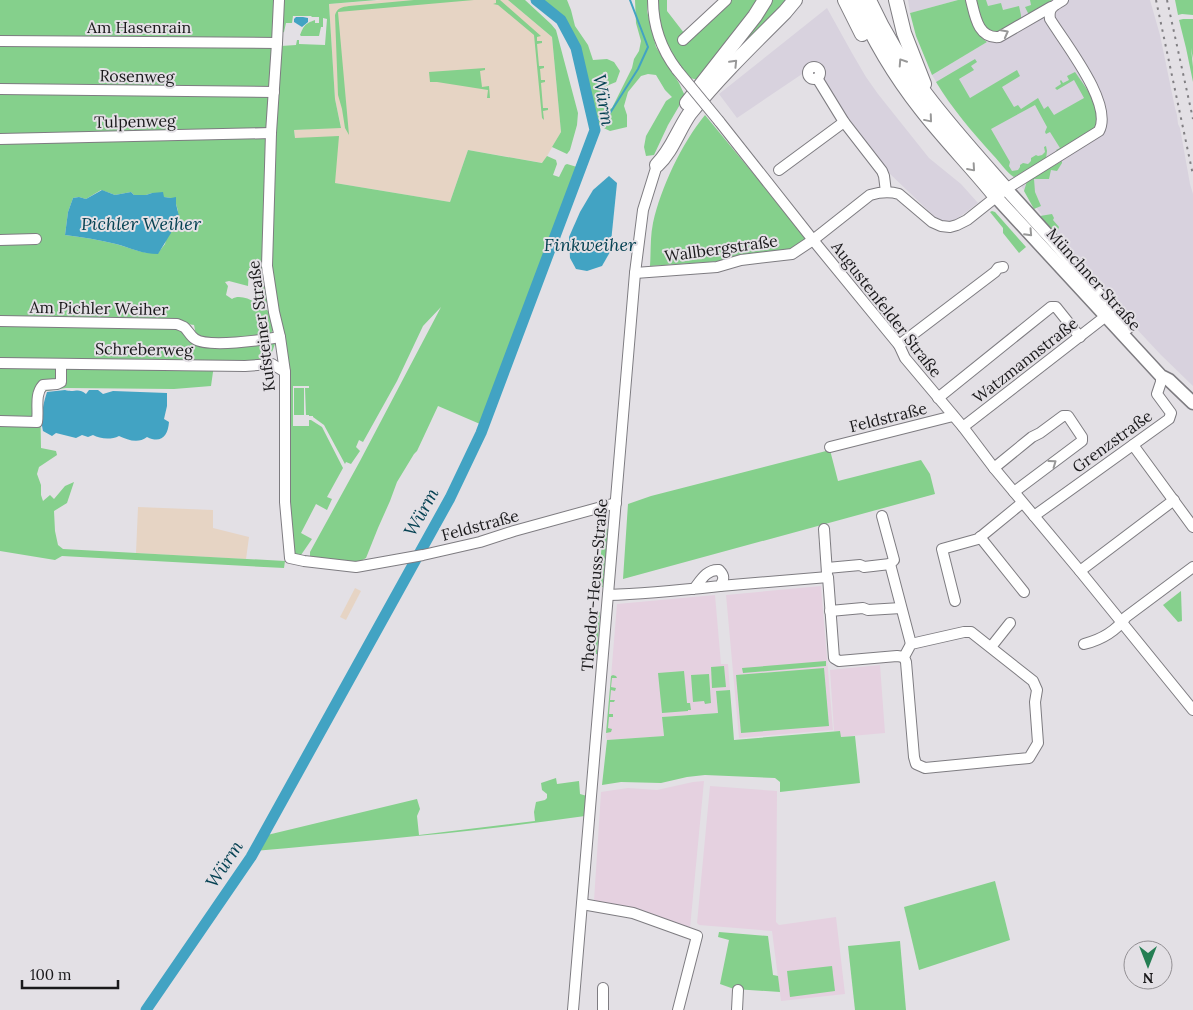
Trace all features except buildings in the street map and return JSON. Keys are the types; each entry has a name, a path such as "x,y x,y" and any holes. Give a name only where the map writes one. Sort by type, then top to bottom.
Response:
{"highway":[{"path":"657,165 658,155 664,141 684,107 765,0"},
{"path":"657,165 664,158 688,115 717,81 795,0"},
{"path":"845,0 863,37 898,88 916,102 947,132 1001,193"},
{"path":"856,0 882,52 916,102"},
{"path":"869,0 898,56 930,102 947,132"},
{"path":"896,0 904,33 930,102"}],"main road":[{"name":"Münchner Straße","path":"1001,193 1106,316 1165,378 1193,403"},
{"name":"Münchner Straße","path":"1001,193 1055,243 1166,372 1165,378"}],"street":[{"name":"Kufsteiner Straße","path":"278,0 267,266 285,372 285,502 290,558"},
{"name":"Augustenfelder Straße","path":"653,0 654,19 668,57 899,345 905,358 1193,710"},
{"path":"682,40 726,0"},
{"path":"971,0 976,21 981,30 985,35 993,37 1027,21 1063,0"},
{"path":"817,78 844,122 882,172 886,192 900,194 932,222 950,227 966,221 1001,193 1099,131 1102,126 1100,105 1095,92 1050,18 1051,7"},
{"name":"Am Hasenrain","path":"0,41 277,43"},
{"name":"Rosenweg","path":"0,89 274,92"},
{"path":"779,170 844,122"},
{"name":"Tulpenweg","path":"0,139 271,133"},
{"name":"Theodor-Heuss-Straße","path":"573,1010 635,273 643,210 657,165"},
{"name":"Wallbergstraße","path":"635,273 717,267 741,260 792,254 813,240 870,195 886,192"},
{"path":"0,240 36,240"},
{"path":"899,345 998,268 1003,267"},
{"path":"938,398 1051,306 1056,307 1080,337"},
{"name":"Watzmannstraße","path":"963,427 1106,316"},
{"name":"Am Pichler Weiher","path":"0,321 177,324 185,327 195,339 201,342 254,342 280,337"},
{"name":"Schreberweg","path":"0,363 245,366 272,364 285,372"},
{"path":"0,421 37,422 38,394 43,385 61,382 61,364"},
{"name":"Grenzstraße","path":"1034,516 1169,418 1171,414 1169,410 1157,394 1161,382 1165,378"},
{"name":"Feldstraße","path":"830,447 953,416"},
{"path":"994,468 1032,437 1063,416 1068,416 1082,437 1082,441 1014,492"},
{"path":"1133,444 1193,527"},
{"path":"1080,571 1174,500"},
{"name":"Feldstraße","path":"290,558 356,567 419,556 480,542 616,503"},
{"path":"956,601 942,549 971,542 980,537 1022,503"},
{"path":"608,595 694,589 827,573 860,566 890,564 894,560 882,516"},
{"path":"824,529 834,658 839,661 904,657"},
{"path":"980,537 1024,592"},
{"path":"890,564 911,644 904,657 916,764 925,768 1029,758 1038,743 1035,702 1037,690 1034,681 971,632 911,644"},
{"path":"1084,644 1098,640 1193,567"},
{"path":"694,589 706,574 714,570 719,570 724,576 720,586"},
{"path":"830,611 863,608 868,610 901,608"},
{"path":"991,647 1010,623"},
{"path":"582,904 634,913 697,936 678,1010"},
{"path":"603,988 603,1010"},
{"path":"737,1010 738,990"}],"shaded area":[{"path":"382,0 508,0 552,37 561,132 543,163 468,150 450,202 335,183 295,138 294,130 341,127 335,99 329,4"},
{"path":"908,0 958,0 910,13"},
{"path":"972,0 1150,0 1160,35 1193,194 1193,386 1132,324 1050,227 1022,187 948,101 932,75 990,40"},
{"path":"827,8 866,77 878,94 929,158 961,184 978,203 955,220 942,221 935,217 865,150 837,113 811,68 737,118 719,94"},
{"path":"138,507 213,510 213,528 249,537 246,559 136,553"},
{"path":"821,586 833,730 739,738 726,595"},
{"path":"355,588 361,591 346,620 340,617"},
{"path":"715,595 721,664 728,664 730,690 716,691 718,713 662,717 664,736 607,740 617,604"},
{"path":"880,665 885,733 840,737 840,731 834,731 830,670"},
{"path":"704,781 690,928 650,913 594,901 601,792 628,788 657,790"},
{"path":"710,786 777,791 776,922 779,925 836,917 845,994 781,1001 772,931 699,925 697,923"}],"green space":[{"path":"0,0 276,0 270,307 259,296 260,272 254,272 254,267 249,268 248,286 229,281 225,282 228,286 226,295 232,299 241,297 247,299 271,313 274,329 271,333 264,336 211,339 198,336 194,325 175,322 211,345 275,344 268,363 214,365 211,386 174,389 66,388 40,392 41,448 56,451 57,455 39,467 37,474 41,485 43,501 50,495 54,499 65,486 74,482 67,503 54,511 58,545 63,549 285,561 284,568 62,556 55,560 0,551","holes":["101,190 115,195 131,192 134,195 152,193 171,198 176,204 178,211 170,221 165,244 158,253 142,252 104,241 65,235 68,212 73,198 86,199"]},
{"path":"281,0 377,0 329,4 335,99 341,128 294,130 295,138 339,136 335,183 450,202 468,150 542,163 547,156 556,160 557,164 553,175 559,177 565,165 577,167 480,424 438,406 417,451 397,482 366,558 355,564 312,559 310,552 441,307 423,326 397,381 363,442 359,440 356,447 360,451 351,464 346,462 345,464 324,425 313,416 306,415 305,388 309,388 309,386 293,386 293,426 309,426 309,420 311,420 322,427 343,468 327,497 332,499 327,510 316,504 301,533 312,539 301,555 292,552 289,426 291,426 291,383 287,383 270,265 274,130 281,46 296,45 297,40 299,40 299,44 325,45 327,19 323,18 323,27 321,27 319,36 300,35 306,24 315,20 315,23 319,23 319,17 311,16 293,16 292,23 286,23 284,32 281,33"},
{"path":"414,0 474,0 338,12 349,135 345,128 338,95 335,15 340,8 346,6"},
{"path":"496,0 500,0 541,36 537,37 537,41 542,41 542,43 537,44 539,66 544,66 544,68 540,69 541,80 545,80 545,82 541,83 543,108 548,108 548,110 543,111 544,120 542,118 534,35 498,5 493,4 496,3"},
{"path":"508,0 525,0 556,30 578,113 577,125 570,150 567,154 552,147 561,132 552,37"},
{"path":"536,0 567,0 575,26 588,45 593,60 607,59 614,62 620,71 616,82 604,87 602,100 608,110 612,108 639,51 641,41 636,23 635,0 648,0 647,11 656,47 685,96 668,125 654,155 646,156 644,147 646,136 666,101 672,97 665,90 656,75 648,74 641,76 628,92 624,106 627,115 627,127 610,131 593,123 576,48 561,20"},
{"path":"658,0 667,0 667,11 684,33 730,0 758,0 742,27 698,80 690,78 680,68 665,43 658,20"},
{"path":"769,0 790,0 733,55"},
{"path":"958,0 966,0 976,29 987,42 932,75 916,36 910,13"},
{"path":"976,0 986,0 988,6 1001,3 1003,10 1019,6 1021,20 1000,33 990,32 982,24"},
{"path":"1030,0 1051,0 1051,2 1031,14 1028,13 1025,7 1031,5"},
{"path":"1175,0 1193,0 1193,15 1178,15"},
{"path":"1193,19 1193,59 1191,48 1193,82 1179,20"},
{"path":"975,59 977,62 971,66 974,70 959,79 970,98 1017,70 1020,76 1002,87 1014,107 1018,105 1021,109 1038,98 1044,109 1048,106 1054,115 1084,98 1074,80 1057,90 1055,88 1061,84 1061,80 1063,83 1069,80 1067,76 1075,72 1096,106 1098,113 1097,128 1059,152 1056,150 1060,148 1050,132 1046,134 1047,127 1035,105 991,129 1010,162 1009,166 1012,171 1018,170 1023,163 1028,164 1031,158 1036,155 1042,155 1045,152 1044,147 1046,146 1046,159 1014,177 970,129 936,82"},
{"path":"485,68 485,70 480,71 482,87 489,86 490,98 487,98 488,90 430,82 429,72"},
{"path":"705,115 806,238 788,252 723,261 650,266 652,228 661,195 673,166 696,126"},
{"path":"1062,161 1057,171 1051,170 1049,179 1034,179 1035,192 1041,206 1034,209 1024,191 1027,181"},
{"path":"992,211 1026,247 1019,253 1003,233 1003,228 990,212"},
{"path":"1052,214 1053,220 1059,227 1056,235 1040,216"},
{"path":"294,388 304,388 304,415 294,415"},
{"path":"830,450 838,481 921,460 930,474 935,494 623,579 628,504 651,496"},
{"path":"604,528 608,529 603,587 597,587"},
{"path":"1181,591 1182,621 1178,622 1163,605"},
{"path":"596,612 600,612 597,654 592,654"},
{"path":"826,661 826,666 743,673 742,668"},
{"path":"724,666 726,687 712,688 711,667"},
{"path":"824,668 829,726 741,733 736,675"},
{"path":"684,671 687,703 690,703 691,710 662,713 658,673"},
{"path":"709,674 711,703 705,704 704,701 693,702 691,675"},
{"path":"613,675 617,678 612,678 611,687 616,688 615,691 611,690 610,700 615,700 610,702 609,714 613,714 613,717 609,717 608,728 612,729 611,732 606,733 611,676"},
{"path":"730,690 734,740 840,731 841,737 855,736 860,783 780,792 780,782 775,778 705,775 661,783 621,782 602,785 607,740 664,736 662,717 718,713 716,691"},
{"path":"556,778 557,784 579,781 580,794 587,796 585,816 378,840 253,851 263,836 417,799 420,809 417,816 419,835 535,821 536,802 547,798 547,794 542,790 541,783"},
{"path":"995,881 1010,940 919,970 904,907"},
{"path":"719,932 768,936 773,975 778,976 780,992 734,989 720,984 729,940 718,937"},
{"path":"900,941 906,1010 855,1010 848,946"},
{"path":"832,966 835,991 790,997 787,971"}],"water":[{"path":"296,17 308,18 308,22 302,27 294,22"},
{"name":"Finkweiher","path":"609,176 617,183 610,252 602,266 587,271 576,269 570,258 569,237 580,212 593,190"},
{"name":"Pichler Weiher","path":"102,190 115,195 131,192 134,195 146,195 163,192 164,197 176,197 179,216 170,221 171,233 158,254 142,252 104,241 65,235 68,212 73,198 86,199"},
{"path":"78,390 86,394 89,390 98,390 103,394 113,391 167,393 164,419 169,422 167,431 160,439 156,440 147,437 137,441 119,436 106,438 82,435 76,438 56,433 52,436 43,431 42,426 42,412 47,392"}],"waterway":[{"name":"Würm","path":"146,1010 251,857 450,498 481,433 595,130 576,48 561,20 536,0"},
{"path":"593,123 610,113 638,69 648,47 630,0"}],"railway":[{"path":"1156,0 1193,175"},
{"path":"1167,0 1193,119"}]}
